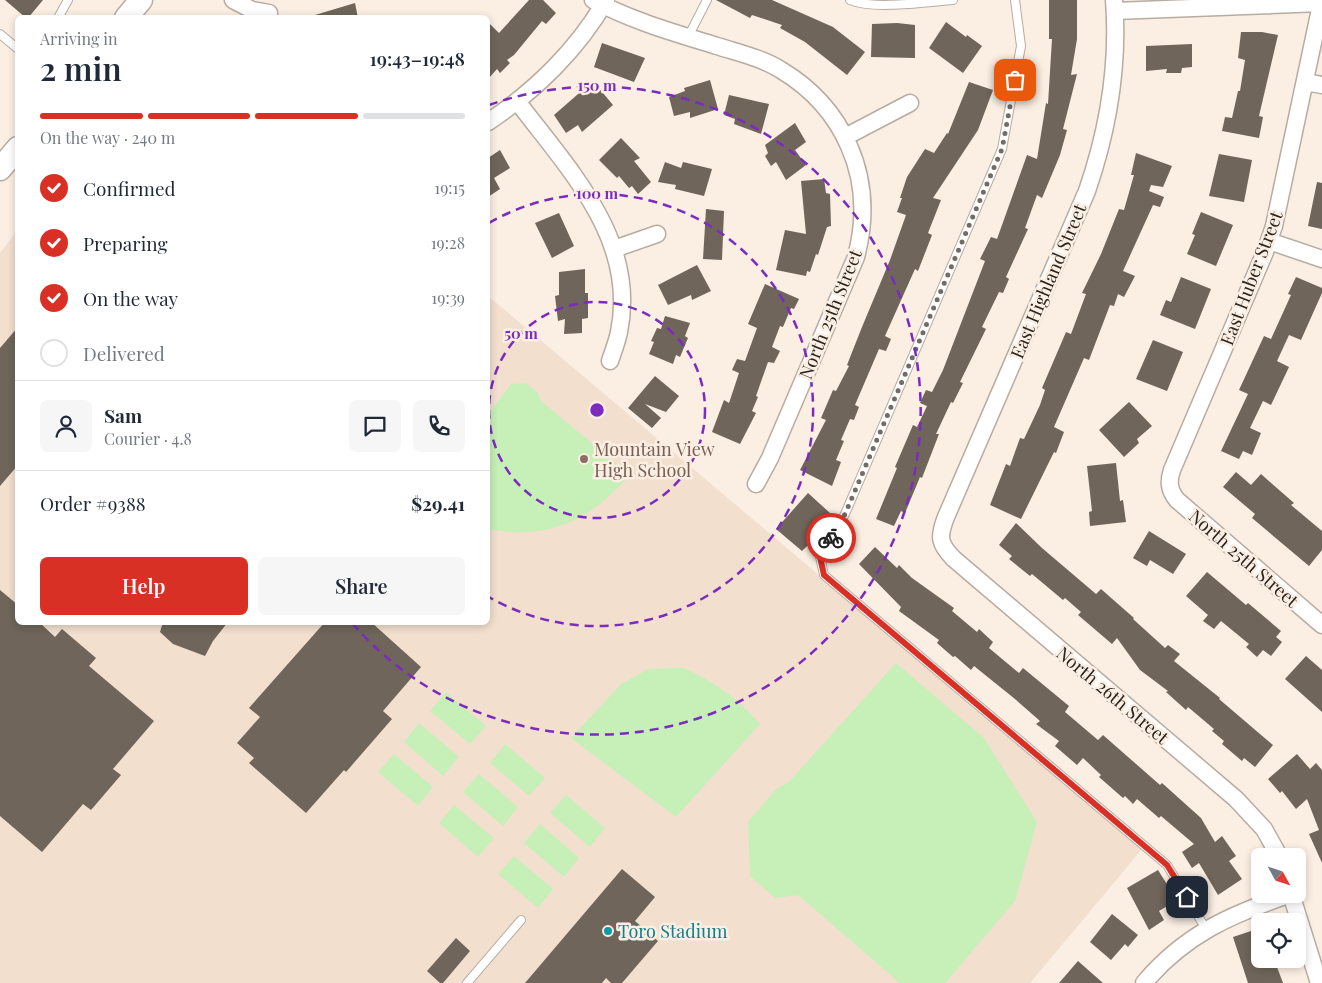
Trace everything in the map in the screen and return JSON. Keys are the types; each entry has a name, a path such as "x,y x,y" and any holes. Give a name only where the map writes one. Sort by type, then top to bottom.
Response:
{"main road":[{"path":"128,15 141,0"},
{"path":"0,169 15,152"}],"street":[{"path":"233,0 252,10 269,13"},
{"path":"490,121 516,102 563,58 601,2"},
{"name":"North 25th Street","path":"601,2 644,23 764,62 780,70 811,92 824,106 836,121 845,137 855,162 861,188 862,224 858,249 850,273 774,449 756,484"},
{"path":"1114,5 1322,2"},
{"name":"East Huber Street","path":"1170,489 1172,470 1269,241 1278,212 1322,2"},
{"name":"East Highland Street","path":"940,540 946,517 1093,174 1110,93 1115,46 1114,5"},
{"path":"1305,82 1322,85"},
{"path":"516,102 590,199 604,224 614,249 620,284 621,314 619,332 610,361"},
{"path":"845,137 910,104"},
{"path":"614,249 657,234"},
{"path":"1269,241 1322,259"},
{"name":"North 25th Street","path":"1170,489 1172,495 1182,505 1322,625"},
{"name":"North 26th Street","path":"940,540 943,547 954,559 1236,799 1264,829 1275,848"},
{"path":"1144,983 1173,953 1206,929 1235,914 1266,903"},
{"path":"1294,903 1318,972"}],"lane":[{"path":"60,15 68,0"},
{"path":"688,37 707,0"},
{"path":"850,0 880,4 953,0"},
{"path":"1015,0 1021,46 1002,149 845,514 820,557 824,575 1167,865 1206,929"},
{"path":"0,34 15,46"},
{"path":"467,983 521,920"}],"shaded area":[{"name":"Mountain View High School","path":"15,234 15,625 490,625 490,298 1143,848 1030,983 0,983 0,253"}],"green space":[{"path":"526,383 538,393 540,400 630,475 615,491 584,515 549,529 530,532 490,529 490,412 511,384"},
{"path":"896,663 984,738 1037,822 1015,901 945,983 900,983 798,895 775,898 750,876 748,822 776,789 788,783"},
{"path":"684,668 706,679 725,692 760,724 676,817 571,738 620,685 648,669"},
{"path":"446,692 486,726 470,744 430,711"},
{"path":"419,723 459,757 443,776 404,742"},
{"path":"505,744 545,778 529,796 490,763"},
{"path":"394,754 433,787 418,806 378,772"},
{"path":"479,774 518,807 503,826 463,792"},
{"path":"566,795 605,828 590,847 550,813"},
{"path":"454,805 494,838 478,857 439,823"},
{"path":"540,824 579,858 564,877 524,843"},
{"path":"514,856 553,889 538,908 498,874"}],"building":[{"path":"5,0 43,0 30,15 22,15"},
{"path":"529,0 543,0 556,13 546,24 542,21 514,55 507,60 510,63 500,73 497,69 490,77 490,24 499,33"},
{"path":"716,0 772,0 833,27 865,52 847,75 805,42 780,28 782,25 752,15 750,18"},
{"path":"1049,0 1077,0 1077,39 1071,75 1077,74 1063,129 1067,130 1060,155 1042,198 1037,195 1025,228 1028,229 1006,277 1009,279 1003,293 999,292 982,327 986,329 960,382 963,383 953,403 951,402 936,434 939,434 922,478 920,477 905,513 901,511 894,526 876,519 897,468 895,467 913,425 917,427 927,406 920,403 926,390 932,392 943,370 985,261 980,259 991,237 997,239 1027,155 1037,159 1046,103 1048,104 1052,39 1049,39"},
{"path":"355,3 357,15 315,15"},
{"path":"946,22 982,46 963,73 929,48"},
{"path":"897,23 915,25 915,58 871,57 872,24"},
{"path":"1241,32 1262,32 1278,35 1259,116 1263,117 1259,138 1222,131 1225,117 1232,118 1238,91 1240,91 1245,60 1238,58"},
{"path":"602,43 645,58 634,82 594,67"},
{"path":"1192,44 1192,67 1182,68 1181,73 1166,73 1167,69 1146,71 1146,46"},
{"path":"710,80 718,109 690,118 690,112 674,116 669,97 685,91 684,88"},
{"path":"593,81 613,105 582,132 578,125 566,133 554,115"},
{"path":"969,82 993,90 978,130 933,198 941,200 928,233 932,235 918,271 915,269 885,336 891,339 886,351 879,349 855,405 859,407 854,420 850,419 841,440 844,441 836,460 841,462 832,486 800,470 826,420 821,418 833,390 836,391 849,366 847,365 890,260 906,215 897,212 907,177 925,149 934,153 948,134"},
{"path":"729,95 769,104 761,134 734,124 735,119 724,115"},
{"path":"795,123 806,142 795,150 806,165 786,180 776,162 771,166 765,156 768,153 765,145"},
{"path":"621,138 640,158 634,161 651,182 638,194 632,186 629,188 619,176 617,178 599,160"},
{"path":"500,150 510,168 494,178 500,189 490,196 490,157"},
{"path":"1136,153 1172,166 1163,187 1151,185 1149,191 1164,197 1160,207 1153,205 1123,271 1135,276 1124,297 1118,294 1114,306 1110,305 1089,360 1084,358 1054,427 1064,432 1056,453 1054,452 1021,519 990,505 1006,464 1010,466 1020,438 1024,439 1040,405 1045,390 1042,388 1066,332 1071,334 1086,294 1082,293 1101,254 1119,209 1124,210 1134,175 1131,175"},
{"path":"1219,154 1252,160 1244,202 1209,196"},
{"path":"665,162 681,168 683,162 712,169 704,196 675,189 676,185 658,182"},
{"path":"824,179 826,193 830,194 831,226 827,227 810,272 807,271 806,276 776,270 785,230 806,234 801,181"},
{"path":"1317,182 1322,183 1322,229 1308,226"},
{"path":"706,209 724,211 722,260 703,259"},
{"path":"1201,212 1233,225 1216,266 1187,254 1195,235 1192,234"},
{"path":"559,213 574,246 552,258 535,223"},
{"path":"697,265 711,291 692,300 691,295 668,305 658,285"},
{"path":"585,269 585,293 588,293 588,318 582,319 582,333 564,334 565,319 558,321 555,296 559,295 559,272"},
{"path":"1181,277 1211,289 1195,329 1160,315 1166,300 1171,302"},
{"path":"1296,277 1322,288 1322,293 1301,340 1289,335 1277,361 1289,367 1271,405 1263,401 1250,428 1261,433 1252,455 1243,451 1239,459 1221,451 1248,394 1239,390 1264,336 1271,339 1291,295 1288,294"},
{"path":"765,284 799,299 794,309 791,308 783,327 780,326 772,347 780,351 774,363 768,362 752,411 756,413 740,444 712,432 724,400 729,403 739,373 732,370 737,359 745,361 757,328 748,324"},
{"path":"665,316 690,323 685,336 688,338 680,357 676,355 673,364 649,354 654,342 651,341 657,328 661,329"},
{"path":"15,330 15,468 0,486 0,348"},
{"path":"1153,340 1183,352 1167,391 1136,379"},
{"path":"655,376 679,396 666,412 645,404 661,418 652,428 628,408"},
{"path":"1129,402 1152,426 1137,439 1139,443 1124,457 1099,430"},
{"path":"1116,463 1120,501 1123,500 1126,522 1090,526 1089,512 1092,511 1087,466"},
{"path":"1236,472 1251,485 1261,474 1294,503 1291,505 1322,531 1322,550 1309,566 1252,518 1255,514 1223,487"},
{"path":"808,493 830,513 810,536 814,539 802,551 776,529"},
{"path":"1016,523 1096,594 1101,589 1165,648 1168,645 1180,654 1174,661 1220,698 1273,745 1255,767 1244,758 1242,761 1222,744 1224,741 1212,731 1214,729 1188,707 1186,710 1166,692 1168,691 1140,670 1117,638 1112,644 1078,615 1081,612 1065,598 1063,600 1032,574 1030,576 1009,559 1012,556 999,545"},
{"path":"1149,531 1186,554 1173,574 1150,560 1147,566 1133,558"},
{"path":"875,547 897,568 899,565 912,578 954,608 952,611 977,632 979,629 993,642 989,648 1019,673 1023,668 1069,706 1065,712 1098,740 1103,735 1160,785 1162,783 1201,818 1215,842 1222,836 1236,856 1229,861 1242,879 1218,895 1199,863 1192,868 1182,852 1194,844 1161,816 1159,818 1137,799 1133,804 1125,796 1123,798 1099,777 1101,775 1083,758 1077,765 1055,746 1059,741 1036,724 1040,721 1015,699 974,666 971,670 955,656 953,657 937,643 939,640 899,611 901,607 859,564"},
{"path":"1207,572 1281,631 1276,637 1282,642 1271,656 1263,650 1257,657 1246,647 1249,644 1221,621 1214,629 1203,621 1208,615 1186,596"},
{"path":"0,590 15,602 15,625 42,625 55,637 62,629 96,658 89,666 154,721 113,769 121,775 91,810 83,804 42,852 0,816"},
{"path":"162,625 226,625 213,641 205,656 173,644 160,632"},
{"path":"322,625 374,625 421,667 383,711 392,719 346,772 344,770 306,813 249,763 254,758 237,743 260,717 249,708"},
{"path":"1306,656 1322,670 1322,712 1285,679"},
{"path":"1297,754 1310,769 1316,763 1322,770 1322,863 1309,834 1319,830 1307,799 1296,809 1282,791 1280,793 1268,779"},
{"name":"Toro Stadium","path":"622,869 655,897 635,921 658,941 622,983 611,983 606,978 602,983 525,983"},
{"path":"1158,870 1175,897 1167,902 1169,905 1159,911 1164,920 1149,930 1127,888"},
{"path":"1112,914 1138,935 1128,947 1125,944 1111,960 1090,942"},
{"path":"1251,931 1251,968 1277,968 1283,983 1248,983 1233,937"},
{"path":"456,938 470,951 443,983 440,983 427,971"},
{"path":"1078,961 1103,983 1059,983"}],"way so far":[{"path":"831,538 845,514 1002,149 1015,80"}],"place":[{"name":"Mountain View High School","path":"584,459"},
{"name":"Toro Stadium","path":"608,931"}],"route":[{"path":"831,538 820,557 824,575 1167,865 1187,897"}]}
